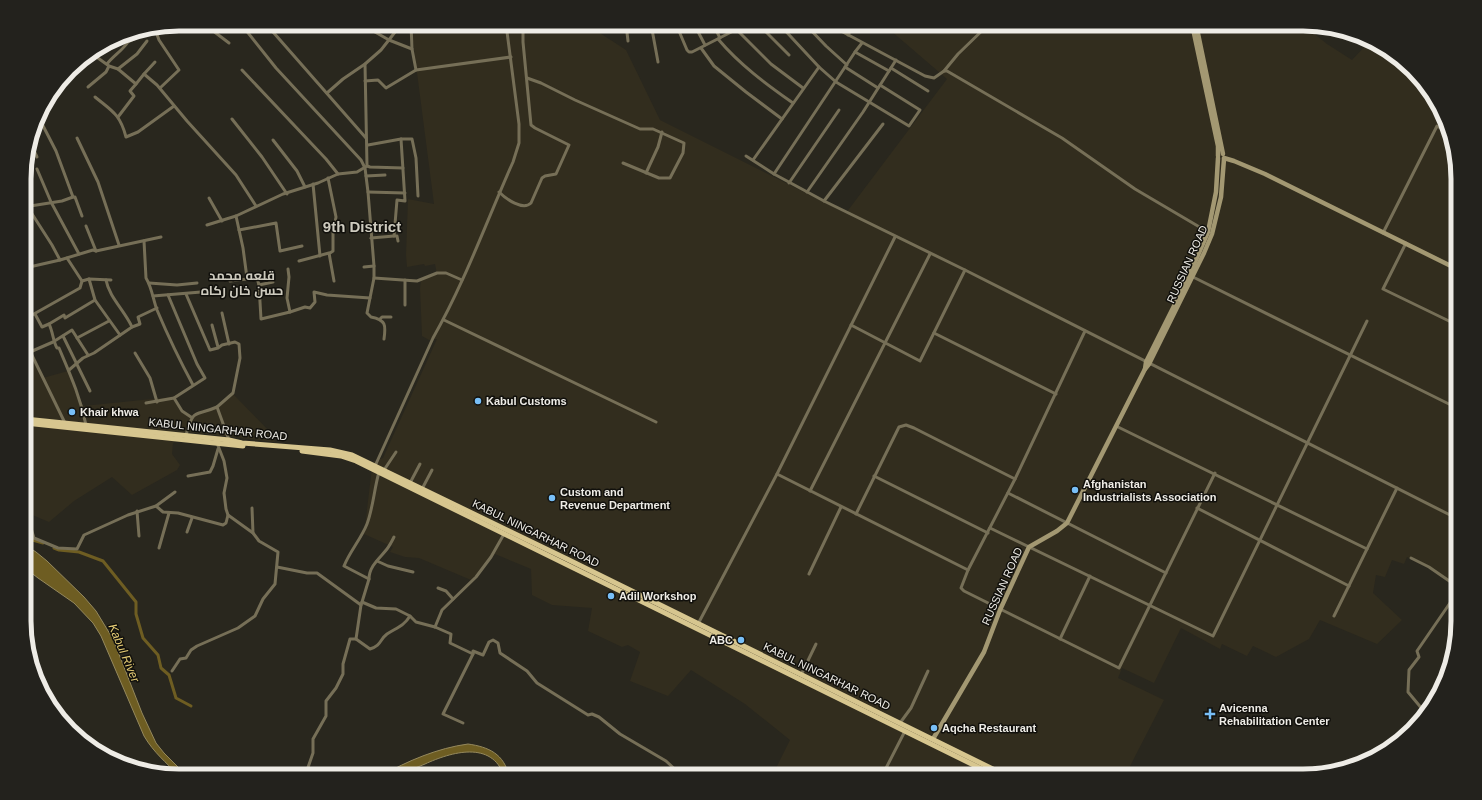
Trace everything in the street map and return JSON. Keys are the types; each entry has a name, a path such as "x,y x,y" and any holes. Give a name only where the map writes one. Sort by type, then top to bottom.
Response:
{"highway":[{"name":"KABUL NINGARHAR ROAD","path":"31,420 186,435 242,443 342,452 352,455 374,468"},
{"name":"KABUL NINGARHAR ROAD","path":"31,425 341,456 356,461 410,483 697,627 801,675 840,697 900,723 993,769"},
{"name":"KABUL NINGARHAR ROAD","path":"381,471 504,534 840,697 982,769"}],"main road":[{"name":"RUSSIAN ROAD","path":"933,739 984,652 1000,610 1029,547 1057,531 1067,523 1148,363 1210,233 1216,192 1218,146 1193,31"},
{"name":"RUSSIAN ROAD","path":"1148,363 1193,278 1210,233 1221,197 1224,156 1197,31"},
{"path":"1218,157 1219,154 1248,166 1451,266"}],"street":[{"path":"213,31 228,43"},
{"path":"247,31 276,68 366,167"},
{"path":"272,31 367,139"},
{"path":"374,31 390,40 412,49"},
{"path":"327,93 381,50 396,31"},
{"path":"411,31 412,49 416,70"},
{"path":"374,468 433,338 444,320 462,280 513,162 519,143 519,124 507,31"},
{"path":"499,192 510,201 525,207 528,206 531,203 542,178 556,174 569,145 531,125 523,31"},
{"path":"627,31 628,41"},
{"path":"652,31 658,62"},
{"path":"679,31 689,52 701,48 733,31"},
{"path":"698,31 705,45"},
{"path":"716,31 719,39 729,52 755,76 793,103"},
{"path":"738,31 771,64 803,88"},
{"path":"765,31 789,56"},
{"path":"786,31 819,67 836,82 909,126 920,110 846,66 812,31"},
{"path":"841,31 930,78 934,78 944,71 958,54 982,31"},
{"path":"848,35 850,31"},
{"path":"156,33 179,70 160,88"},
{"path":"88,87 106,72 113,55 135,38"},
{"path":"118,69 137,54 147,41"},
{"path":"774,174 862,42"},
{"path":"701,48 714,66 782,119"},
{"path":"855,52 890,69 928,91"},
{"path":"96,57 108,65 118,69 136,84"},
{"path":"365,81 378,80 386,88 416,70 510,57"},
{"path":"807,192 870,102 896,60"},
{"path":"118,117 134,96 130,91 155,62"},
{"path":"365,64 368,145 366,176 374,266 374,278 367,313 371,317 380,319 382,317 391,317"},
{"path":"753,160 819,67"},
{"path":"242,70 326,159 338,174"},
{"path":"944,71 947,71 1062,138 1135,188 1210,233"},
{"path":"144,74 160,88 174,106 236,174 256,206"},
{"path":"527,78 541,83 640,129 653,129 684,143 683,153 670,178 659,178 624,163"},
{"path":"95,97 118,117 126,137 138,132 174,106"},
{"path":"790,183 839,110"},
{"path":"232,119 262,157 287,194"},
{"path":"42,123 56,151 73,197 75,197 82,216"},
{"path":"824,201 883,124"},
{"path":"1383,233 1437,126 1442,129"},
{"path":"646,173 658,147 662,132"},
{"path":"77,138 98,182 119,246"},
{"path":"368,145 401,139 412,139 414,141 418,196"},
{"path":"394,236 397,200 405,200 401,139"},
{"path":"273,140 297,171 305,187"},
{"path":"34,150 37,157"},
{"path":"746,156 774,174 824,201 965,270 1451,515"},
{"path":"207,225 236,216 256,206 338,174 358,172 366,167 403,168"},
{"path":"37,169 51,202 79,254"},
{"path":"366,176 385,175"},
{"path":"328,178 336,218 333,233 333,251 330,254 334,281"},
{"path":"313,184 320,256"},
{"path":"368,192 405,193"},
{"path":"31,205 73,197"},
{"path":"209,198 222,221"},
{"path":"31,214 60,260"},
{"path":"236,216 247,278"},
{"path":"239,230 276,223 280,251 302,246"},
{"path":"86,226 96,252"},
{"path":"371,238 397,236 398,241"},
{"path":"31,267 68,258 93,250 96,252 161,237"},
{"path":"697,627 777,474 895,237"},
{"path":"144,241 146,278 178,358 193,385"},
{"path":"1406,243 1383,289 1449,321"},
{"path":"299,260 320,256 327,253 330,254"},
{"path":"810,491 886,344 930,254"},
{"path":"31,316 80,288 82,281 68,258"},
{"path":"364,267 374,266"},
{"path":"288,269 289,277 287,298 290,312"},
{"path":"851,325 920,361 965,270"},
{"path":"374,278 417,281 437,273 446,272 462,280"},
{"path":"230,281 257,278 259,285 261,319 305,307 310,308 315,302 314,292 328,295 370,298"},
{"path":"1193,278 1451,405"},
{"path":"82,281 88,279 111,280"},
{"path":"88,279 95,300 120,335"},
{"path":"106,280 108,287 132,327"},
{"path":"405,280 405,305"},
{"path":"259,285 274,282"},
{"path":"149,283 177,285 197,283"},
{"path":"153,296 201,292"},
{"path":"186,294 210,350 218,348 218,346 238,343 240,358 233,393 217,407 209,411 197,413 191,417 186,435"},
{"path":"146,403 174,398 205,378 197,364 168,295"},
{"path":"35,314 42,327 64,315 65,318 95,300"},
{"path":"69,370 88,355 132,327 140,324 138,317 157,308"},
{"path":"222,313 229,344"},
{"path":"380,319 384,325 384,339"},
{"path":"77,338 109,320"},
{"path":"444,320 656,422"},
{"path":"990,528 1213,636 1367,321"},
{"path":"49,324 52,331 53,342 57,348 59,348 81,402 86,425"},
{"path":"212,325 218,346"},
{"path":"31,352 53,342 72,330 88,355"},
{"path":"1085,331 1015,479 968,570 961,588 1000,610 1119,668 1215,474"},
{"path":"934,333 1056,394"},
{"path":"63,336 90,391"},
{"path":"136,353 150,378 157,402"},
{"path":"31,354 66,423"},
{"path":"174,398 182,411 191,417"},
{"path":"217,407 229,440"},
{"path":"856,514 899,427 906,426 914,428 1015,479"},
{"path":"1116,426 1278,504 1367,549"},
{"path":"156,506 163,512 178,513 192,518 223,525 226,523 228,516 224,493 227,478 224,461 216,443"},
{"path":"188,476 210,472 218,449"},
{"path":"369,579 344,566 367,524 372,508 374,490 381,471 396,452"},
{"path":"410,483 420,464"},
{"path":"422,489 432,470"},
{"path":"777,474 968,570"},
{"path":"874,476 988,533"},
{"path":"1334,616 1397,488"},
{"path":"31,528 34,538 58,548 77,549 84,535 136,511 156,506 175,492"},
{"path":"1008,493 1166,573"},
{"path":"809,574 841,506"},
{"path":"252,508 253,533"},
{"path":"1198,508 1349,586"},
{"path":"136,511 139,536"},
{"path":"159,548 169,513"},
{"path":"172,671 180,659 186,658 191,650 238,628 255,616 263,599 275,584 278,552 259,541 253,533 228,516"},
{"path":"187,532 192,518"},
{"path":"435,627 442,610 453,599 462,593 476,578 491,557 504,534"},
{"path":"356,640 361,603 369,579 369,574 394,537"},
{"path":"1411,558 1429,567 1451,581"},
{"path":"377,561 388,566 413,572"},
{"path":"277,567 307,573 317,573 361,603 376,608 396,609 410,616 416,622 435,627 451,634 450,643 473,654"},
{"path":"1060,639 1090,576"},
{"path":"438,588 446,592 453,599"},
{"path":"1422,709 1408,692 1409,670 1419,657 1417,651 1451,602"},
{"path":"307,769 313,753 313,739 326,716 326,701 336,688 343,674 343,664 350,639 356,640 370,649 378,646 386,635 398,629 410,616"},
{"path":"463,723 443,714 473,654 473,651 483,655 489,642 493,640 498,643 500,653 527,672 537,683 588,715 592,714 599,717 620,734 666,761 675,769"},
{"path":"801,675 816,644"},
{"path":"900,723 911,708 928,671"},
{"path":"886,769 905,731"}],"shaded area":[{"path":"436,31 597,31 626,50 660,120 846,213 947,79 891,31 1311,31 1327,44 1352,60 1366,45 1369,46 1385,56 1408,74 1426,97 1440,122 1450,159 1451,582 1435,569 1407,557 1404,564 1392,560 1385,577 1376,575 1373,593 1402,620 1377,644 1320,620 1309,639 1276,657 1253,646 1247,656 1222,644 1220,649 1181,628 1154,683 1122,668 1118,678 1164,700 1129,769 776,769 790,740 745,704 691,670 668,696 630,681 640,652 628,645 622,647 588,631 592,608 552,605 532,595 531,569 495,554 471,580 419,558 405,557 390,552 393,547 364,534 374,461 383,458 437,339 429,340 422,336 420,288 421,281 437,274 435,264 407,267 406,255 408,199 434,204 412,34"},
{"path":"31,353 43,378 68,371 83,406 172,397 181,412 191,416 217,407 232,393 271,433 275,442 187,432 173,443 172,454 180,465 177,470 132,495 112,477 74,501 49,522 31,514"},
{"path":"31,549 47,561 84,597 96,611 113,639 142,713 156,743 180,769 172,769 156,752 144,736 101,636 93,623 74,603 31,573"},
{"path":"468,744 483,747 499,757 507,769 500,769 490,757 481,753 470,752 447,756 414,769 394,769 434,752"}],"waterway":[{"path":"31,540 43,543"},
{"path":"54,548 79,552 103,561 136,602 136,614 143,638 158,655 161,668 169,675 176,698 191,706"}],"place":[{"name":"Kabul Customs","path":"478,401"},
{"name":"Khair khwa","path":"72,412"},
{"name":"Afghanistan Industrialists Association","path":"1075,490"},
{"name":"Custom and Revenue Department","path":"552,498"},
{"name":"Adil Workshop","path":"611,596"},
{"name":"ABC","path":"741,640"},
{"name":"Avicenna Rehabilitation Center","path":"1210,714"},
{"name":"Aqcha Restaurant","path":"934,728"}],"district":[{"name":"9th District","path":"362,227"},
{"name":"قلعه محمد حسن خان رکاه","path":"242,282"}],"water label":[{"name":"Kabul River","path":"124,653"}]}
